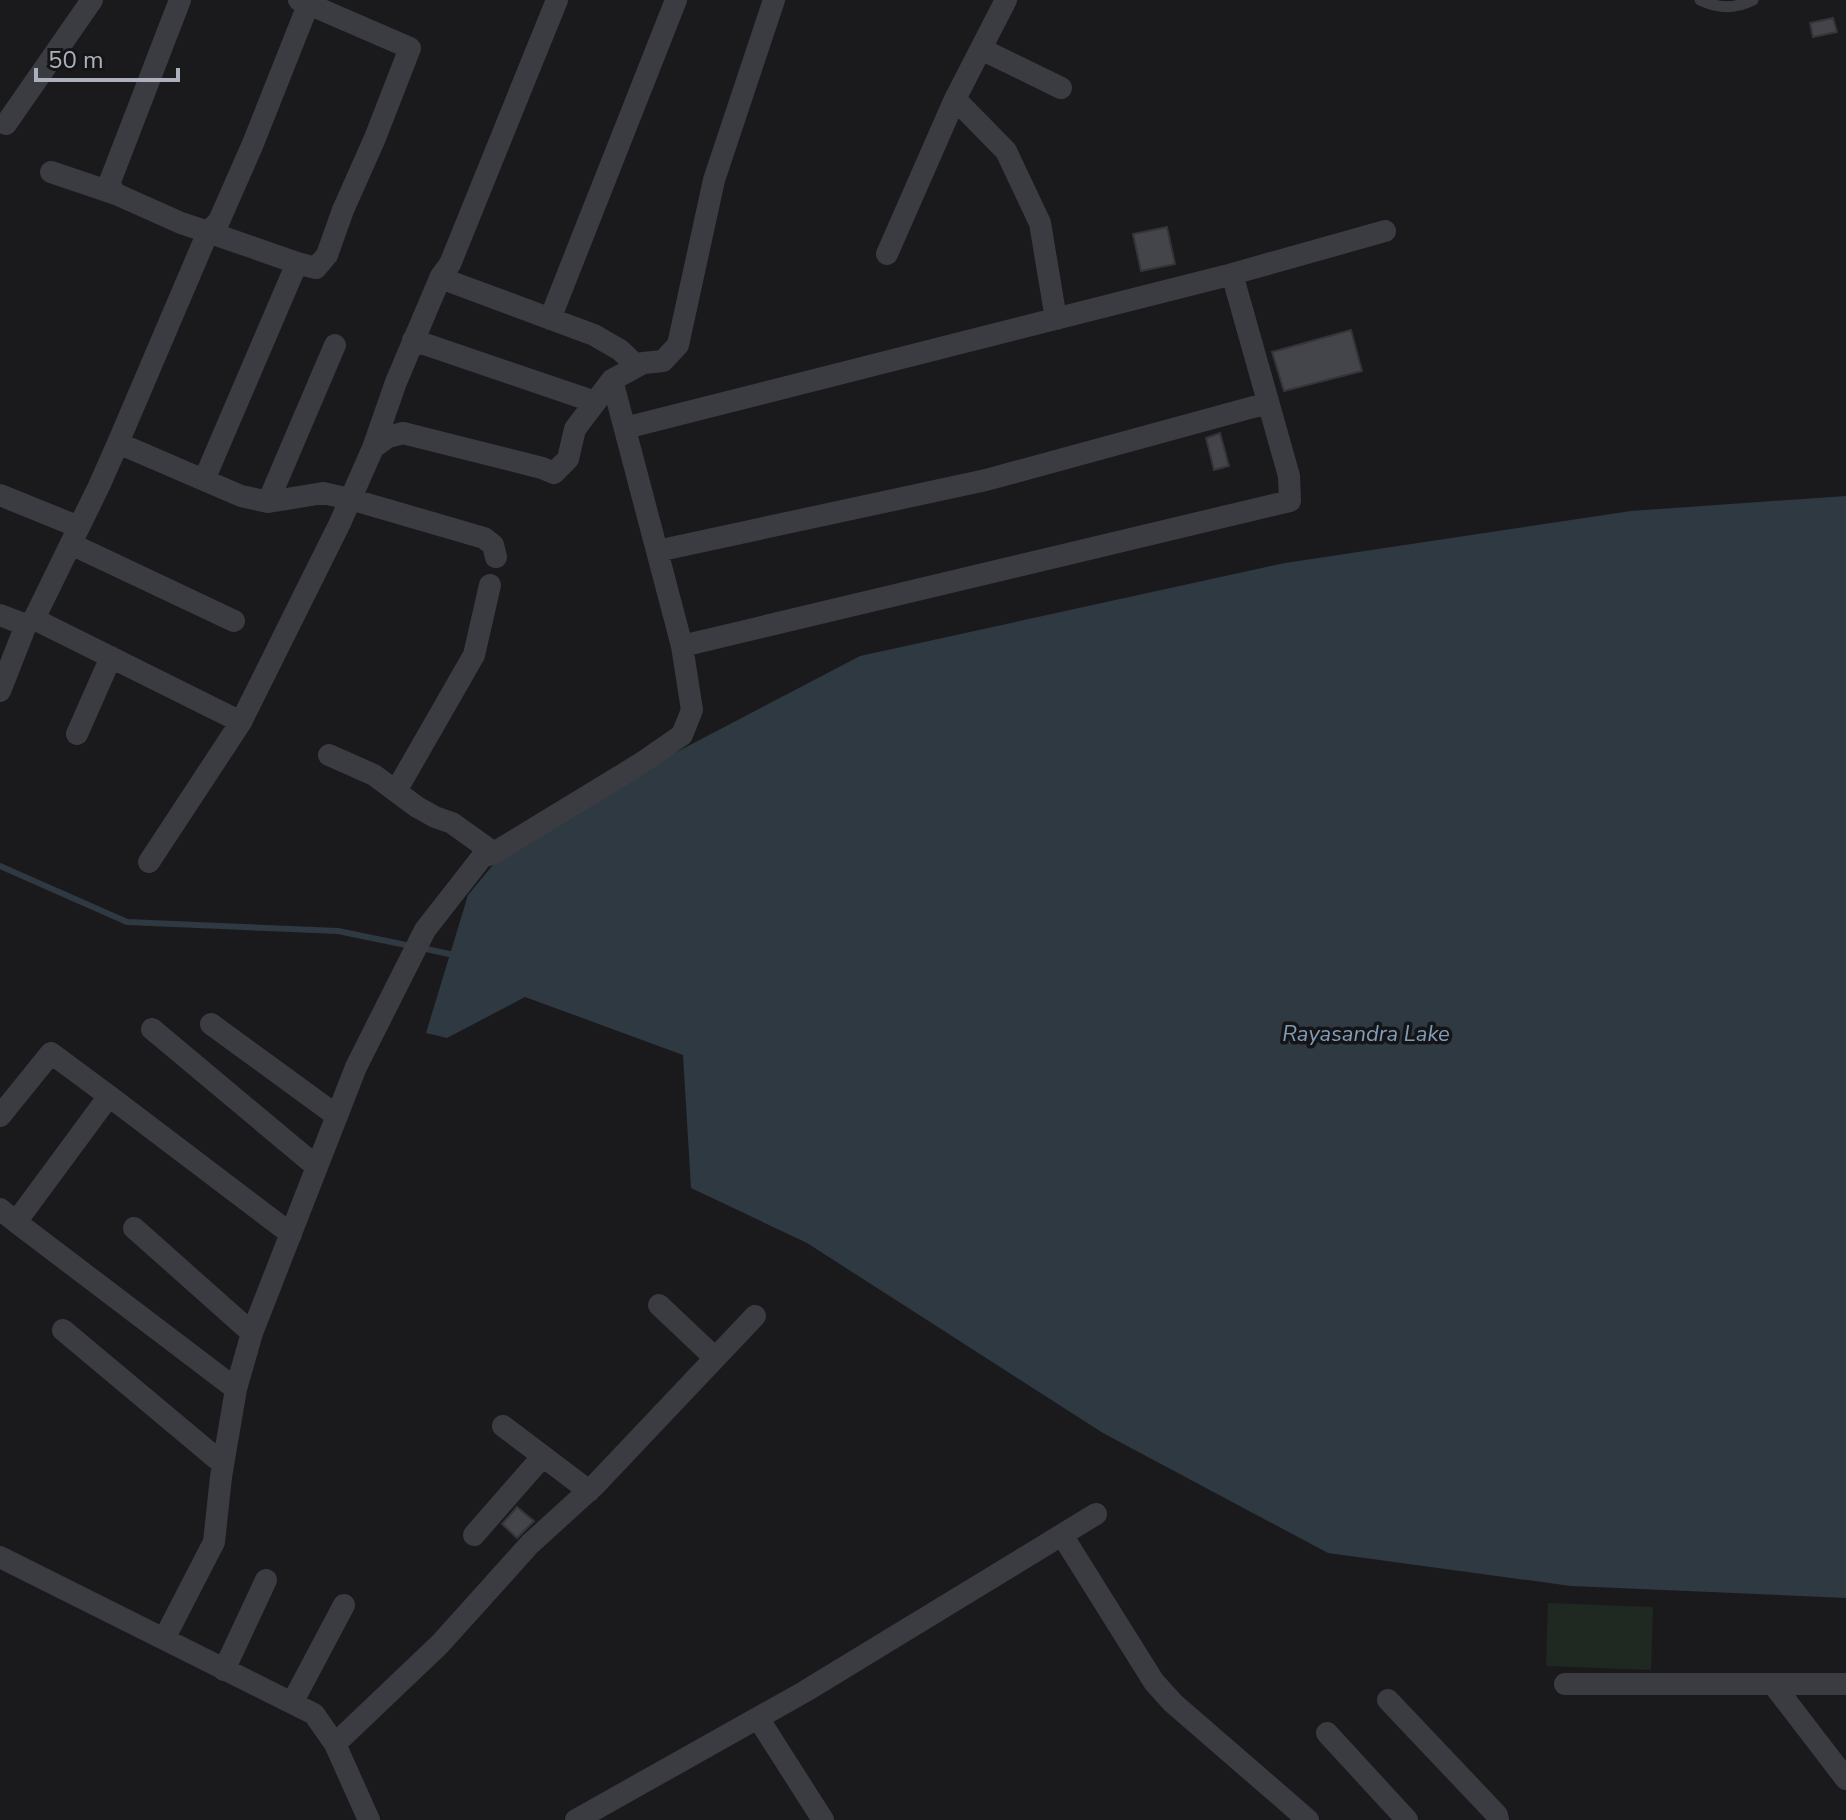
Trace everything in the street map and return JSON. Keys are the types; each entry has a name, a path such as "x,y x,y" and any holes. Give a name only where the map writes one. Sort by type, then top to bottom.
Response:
{"street":[{"path":"6,124 92,0"},
{"path":"116,194 109,184 180,0"},
{"path":"149,862 241,722 350,499 373,448 413,340 441,276 450,264 557,0"},
{"path":"550,319 676,0"},
{"path":"373,448 388,437 403,433 554,473 568,459 575,429 612,380 643,363 663,361 678,345 714,180 774,0"},
{"path":"887,254 955,99 1006,0"},
{"path":"0,691 30,622 75,536 118,443 208,232 219,221 252,146 301,1 410,48 327,255 316,268 297,263 208,232 181,223 116,194 51,172"},
{"path":"981,49 1061,88"},
{"path":"955,99 1006,151 1040,223 1056,319"},
{"path":"625,428 1225,276 1385,231"},
{"path":"204,480 297,263"},
{"path":"441,276 594,335 620,350 637,366"},
{"path":"682,646 1290,501 1289,476 1234,281 1225,276"},
{"path":"413,340 595,402"},
{"path":"268,502 335,345"},
{"path":"164,1639 214,1542 236,1389 252,1333 356,1067 425,930 482,857 494,853 640,764 682,735 692,710 682,646 612,380"},
{"path":"657,551 986,480 1268,403"},
{"path":"118,443 241,496 268,502 323,493 350,499 484,538 493,545 496,557"},
{"path":"0,495 234,621"},
{"path":"396,791 474,655 490,585"},
{"path":"0,615 30,622 111,657 241,722"},
{"path":"77,734 111,657"},
{"path":"329,755 374,775 417,807 452,823 494,853"},
{"path":"211,1024 337,1116"},
{"path":"152,1029 317,1167"},
{"path":"0,1116 51,1053 291,1234"},
{"path":"109,1096 8,1216 236,1389"},
{"path":"134,1228 252,1333"},
{"path":"659,1305 715,1358"},
{"path":"335,1744 440,1644 530,1544 589,1491 755,1316"},
{"path":"63,1330 223,1464"},
{"path":"503,1426 589,1491"},
{"path":"474,1535 543,1456"},
{"path":"576,1820 804,1692 1096,1514"},
{"path":"1062,1535 1154,1682 1173,1703 1308,1820"},
{"path":"0,1557 314,1714 335,1744 369,1820"},
{"path":"224,1670 266,1580"},
{"path":"292,1703 344,1605"},
{"path":"1565,1684 1846,1684"},
{"path":"1773,1684 1846,1779"},
{"path":"1388,1700 1497,1815 1498,1820"},
{"path":"758,1718 823,1820"},
{"path":"1327,1733 1407,1820"}],"lane":[{"path":"1700,0 1712,6 1739,7 1753,0"}],"shaded area":[{"path":"1548,1603 1653,1607 1651,1670 1546,1666"}],"water":[{"name":"Rayasandra Lake","path":"1846,496 1846,1598 1571,1586 1328,1553 1103,1433 807,1243 691,1188 683,1055 525,997 447,1038 426,1033 468,895 518,835 860,656 1285,563 1631,511"}],"building":[{"path":"1833,18 1837,32 1813,37 1810,23"},
{"path":"1167,227 1175,264 1141,271 1133,234"},
{"path":"1351,330 1362,371 1284,391 1272,352"},
{"path":"1220,433 1229,466 1214,470 1206,438"},
{"path":"517,1507 534,1521 517,1538 502,1524"}],"waterway":[{"path":"0,866 127,922 338,931 411,946"},
{"path":"422,948 458,956"}]}
